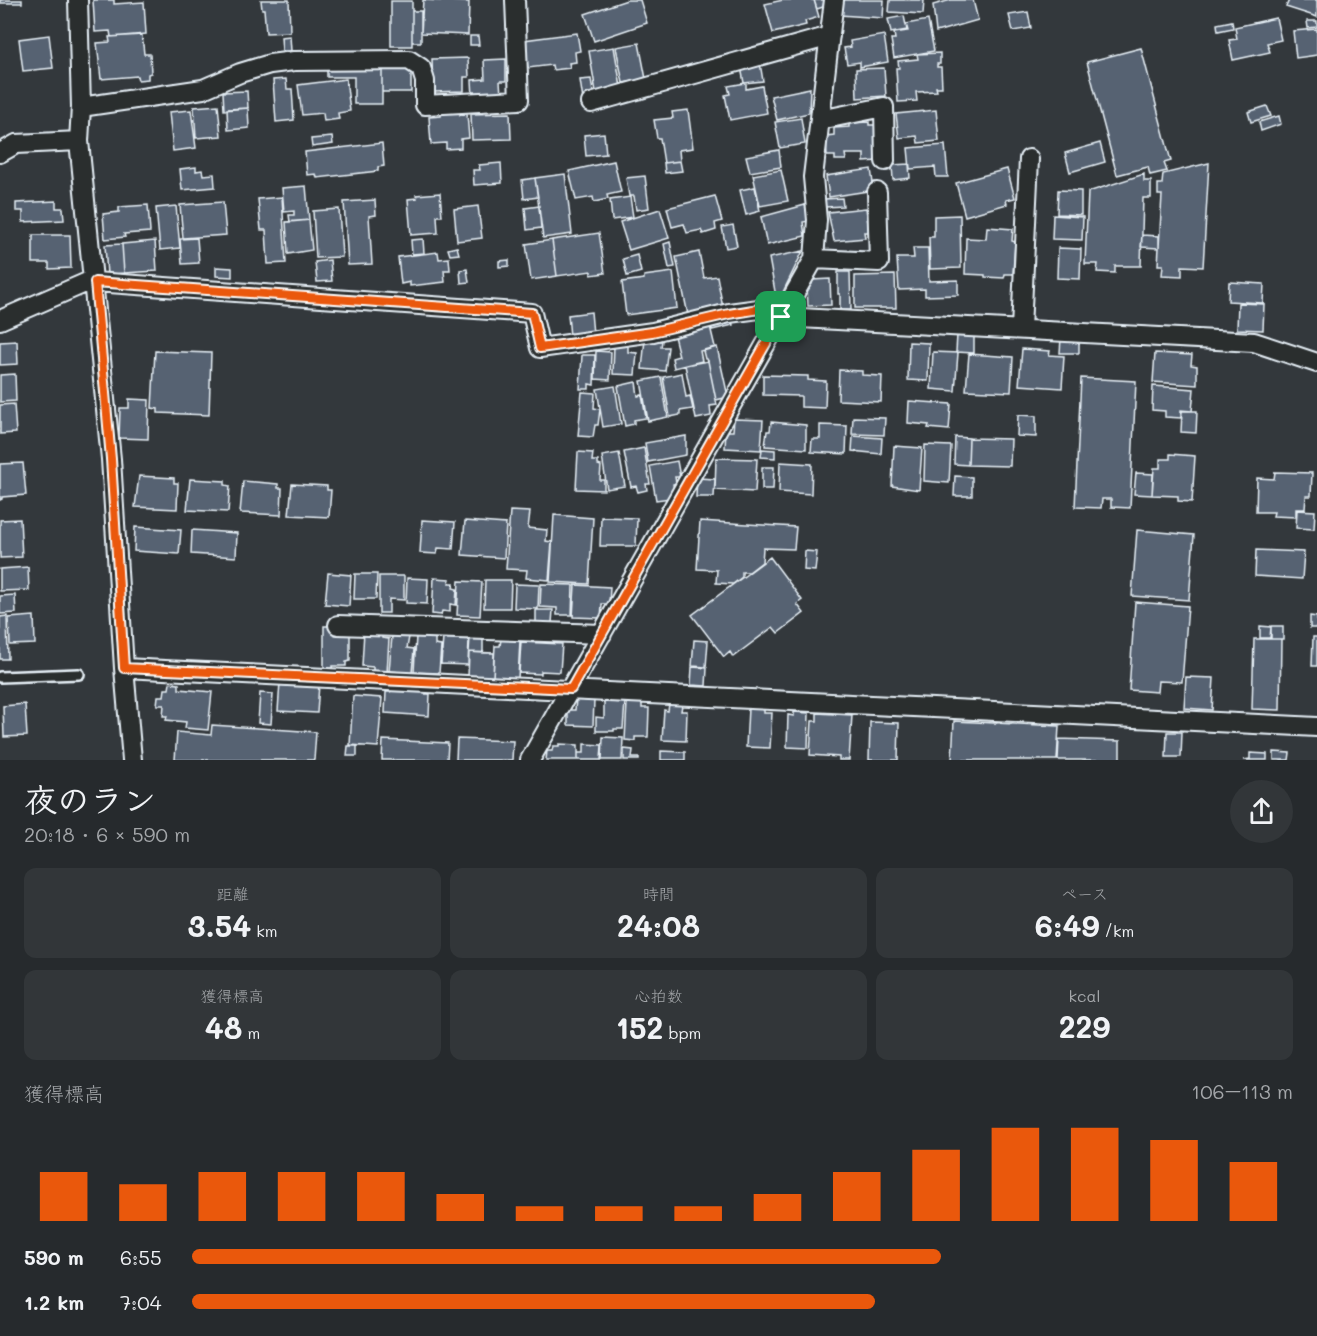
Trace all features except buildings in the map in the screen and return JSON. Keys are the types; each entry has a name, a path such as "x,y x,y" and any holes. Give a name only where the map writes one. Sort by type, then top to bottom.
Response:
{"street":[{"path":"78,0 81,107 79,141 111,459 132,760"},
{"path":"81,107 203,89 240,73 270,64 294,61 409,60 421,68 425,105 519,100 515,0"},
{"path":"530,760 814,259 817,220 813,177 834,0"},
{"path":"591,103 830,36"},
{"path":"820,120 884,107 885,161"},
{"path":"0,153 16,144 79,141"},
{"path":"1021,329 1029,159"},
{"path":"814,259 879,262 878,192"},
{"path":"0,320 93,281 532,313 540,348 652,332 759,309 781,317 1254,342 1317,363"},
{"path":"338,625 602,634"},
{"path":"124,668 1317,727"}],"lane":[{"path":"0,677 79,674"}],"route":[{"path":"95,282 532,313 540,348 652,332 759,309 781,317 571,689 124,668 111,459 95,282"}]}
